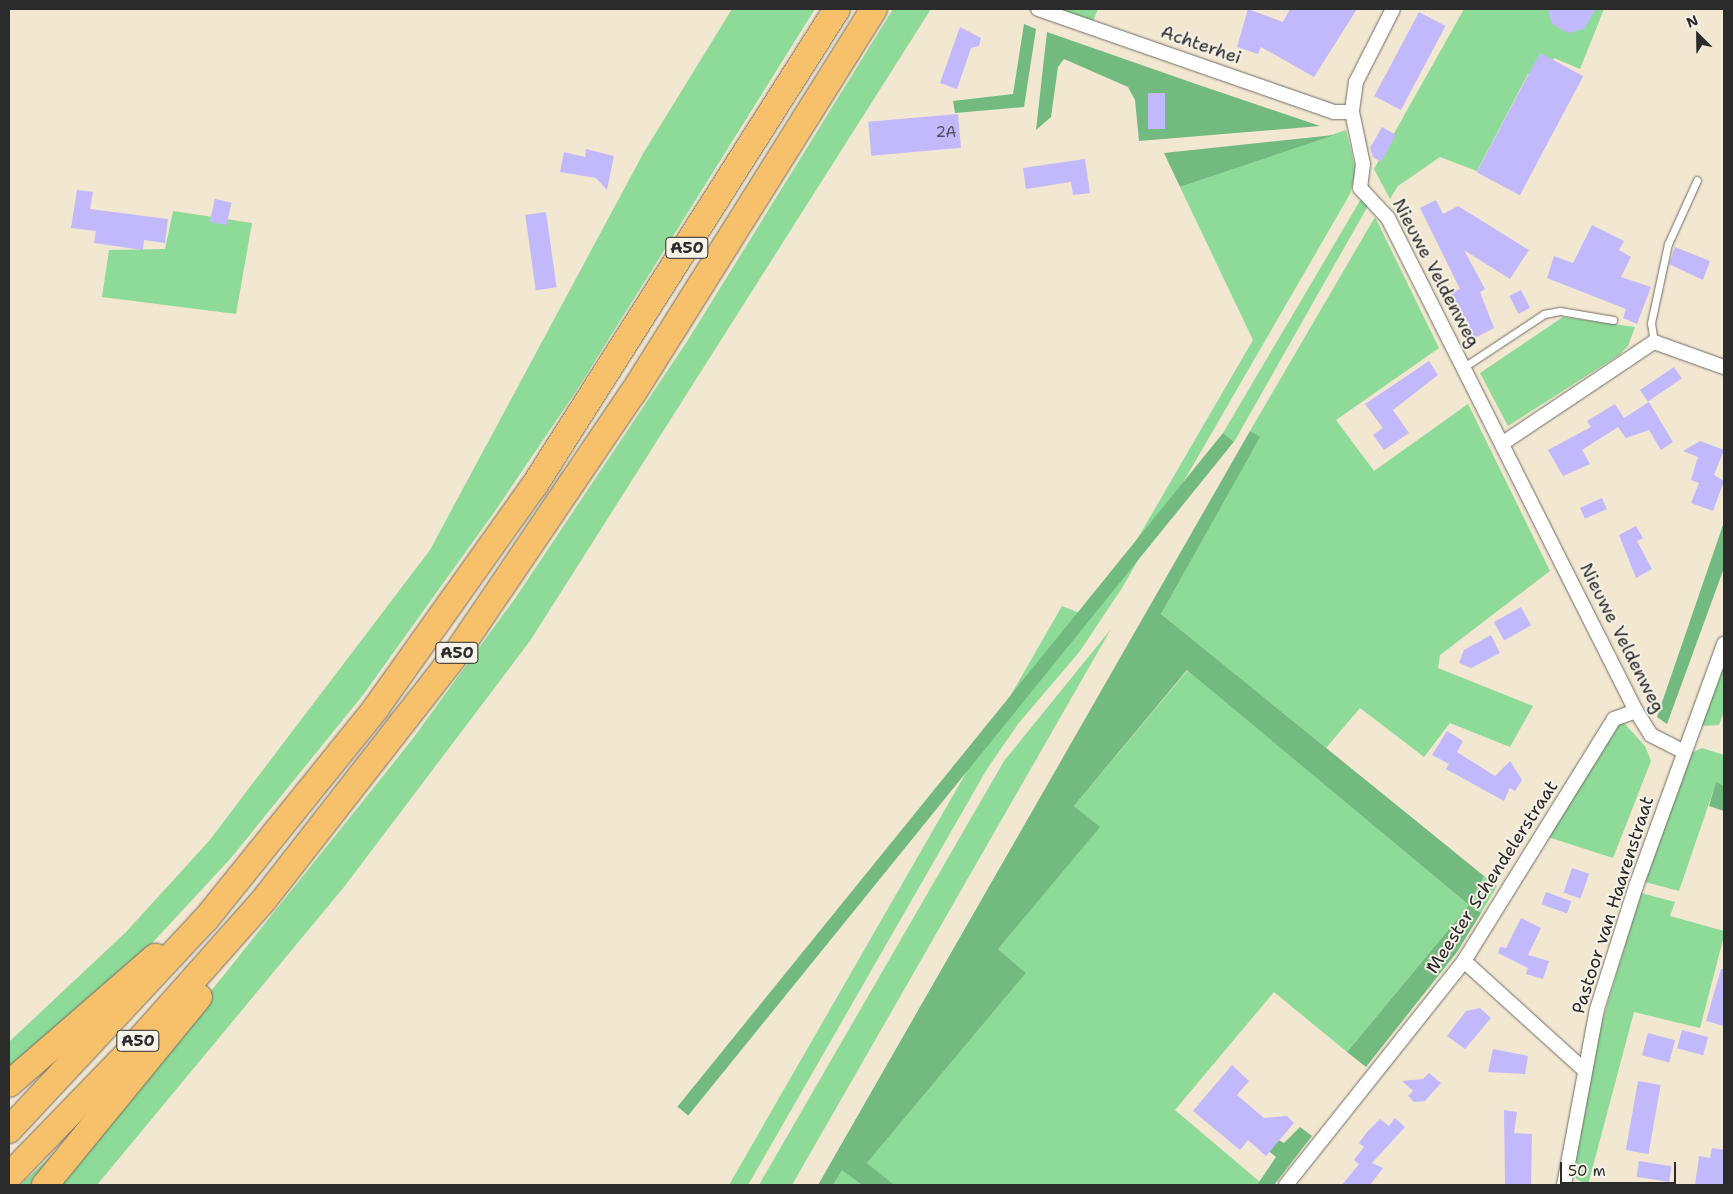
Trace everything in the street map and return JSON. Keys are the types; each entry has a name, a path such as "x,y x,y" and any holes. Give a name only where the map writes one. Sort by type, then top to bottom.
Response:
{"highway":[{"name":"A50","path":"9,1130 206,919 376,708 534,486 837,9"},
{"name":"A50","path":"9,1176 128,1052 263,901 464,643 633,393 874,9"},
{"name":"A50","path":"45,1185 242,943 263,901"},
{"name":"A50","path":"9,1084 128,978 206,919"}],"street":[{"name":"Achterhei","path":"1038,9 1334,112 1352,112"},
{"name":"Nieuwe Veldenweg","path":"1393,9 1360,67 1352,112 1362,164 1360,188 1388,218 1503,443 1636,711 1651,735 1684,752"},
{"path":"1503,443 1654,342 1724,367"},
{"name":"Pastoor van Haarenstraat","path":"1567,1184 1583,1069 1636,886 1724,644"},
{"name":"Meester Schendelerstraat","path":"1286,1185 1464,961 1614,719 1636,711"},
{"path":"1464,961 1583,1069"}],"lane":[{"path":"1654,342 1651,324 1668,244 1697,180"},
{"path":"1464,367 1544,314 1560,311 1614,320"}],"green space":[{"path":"732,9 815,9 575,393 495,511 363,695 231,858 129,968 9,1076 9,1042 126,932 209,841 430,550 644,152"},
{"path":"893,9 931,9 530,641 344,887 97,1185 56,1185 411,741 516,597 686,343"},
{"path":"1047,9 1098,9 1092,24"},
{"path":"1464,9 1604,9 1580,69 1554,58 1545,78 1528,74 1477,171 1440,157 1398,186 1390,199 1374,169"},
{"path":"1024,24 1036,29 1024,107 955,113 953,101 1013,94"},
{"path":"1047,32 1320,126 1139,141 1135,100 1128,87 1064,59 1058,67 1051,117 1036,130"},
{"path":"1346,130 1356,171 1350,194 1122,588 1080,651 1018,724 987,769 748,1185 729,1185 1062,606 1090,617 1096,610 1253,340 1180,187"},
{"path":"1334,135 1180,187 1164,153"},
{"path":"1361,199 1369,204 1234,442 1223,433"},
{"path":"173,211 252,223 236,314 102,297 109,250 165,249"},
{"path":"1375,217 1439,348 1336,420 1374,471 1468,404 1550,571 1440,655 1438,668 1533,706 1510,747 1450,723 1424,757 1360,708 1326,748 1161,614 1259,437 1250,431"},
{"path":"1563,317 1635,327 1628,346 1619,355 1508,426 1480,373"},
{"path":"1250,431 1260,437 1161,614 1484,876 1469,905 1187,670 1074,806 1100,827 998,949 1026,973 867,1163 894,1185 862,1185 842,1170 833,1185 818,1185"},
{"path":"1223,433 1234,442 688,1116 677,1107"},
{"path":"1724,522 1724,568 1667,724 1657,717"},
{"path":"1111,629 792,1185 759,1185 1004,761"},
{"path":"1724,666 1724,711 1719,725 1701,726"},
{"path":"1188,670 1469,905 1347,1052 1274,992 1175,1110 1260,1182 1257,1185 893,1185 867,1163 1026,973 998,949 1099,827 1074,806"},
{"path":"1623,722 1645,746 1651,761 1613,858 1548,837 1612,728"},
{"path":"1702,748 1724,755 1724,786 1716,783 1679,891 1645,882 1691,753"},
{"path":"1716,782 1724,786 1724,811 1709,806"},
{"path":"1484,876 1497,886 1481,913 1469,905"},
{"path":"1641,893 1675,902 1670,916 1724,931 1724,936 1700,1028 1634,1012 1588,1185 1576,1179 1573,1168 1593,1052"},
{"path":"1469,905 1481,913 1457,952 1366,1067 1347,1052"},
{"path":"92,1113 33,1185 20,1185 55,1152"},
{"path":"1300,1127 1312,1136 1274,1185 1257,1185 1276,1157 1265,1148 1273,1137 1284,1143"},
{"path":"842,1169 862,1185 833,1185"}],"building":[{"path":"1248,9 1283,22 1290,9 1357,9 1314,77 1261,47 1258,54 1237,47"},
{"path":"1548,9 1596,9 1584,29 1568,33 1552,24"},
{"path":"1419,12 1445,26 1401,110 1374,96"},
{"path":"960,27 981,38 979,46 971,48 957,89 940,83"},
{"path":"1540,53 1583,76 1520,195 1477,172"},
{"path":"1148,93 1165,93 1165,129 1148,129"},
{"path":"958,114 961,148 871,156 868,122"},
{"path":"1382,127 1396,135 1381,162 1373,157 1370,148"},
{"path":"586,149 614,156 607,190 596,178 560,172 564,152 585,157"},
{"path":"1085,159 1090,193 1073,195 1071,182 1026,189 1023,168"},
{"path":"77,190 93,192 90,209 168,219 165,243 144,240 143,250 94,243 96,231 71,228"},
{"path":"215,199 232,203 226,225 210,221"},
{"path":"1436,200 1443,214 1458,206 1529,250 1510,279 1464,250 1485,289 1480,292 1494,328 1469,341 1447,295 1460,289 1420,208"},
{"path":"546,212 557,287 536,290 525,215"},
{"path":"1592,225 1624,241 1619,250 1631,257 1621,277 1651,287 1637,324 1623,318 1626,309 1547,278 1554,256 1573,263"},
{"path":"1675,247 1710,261 1703,280 1669,264"},
{"path":"1521,290 1530,308 1518,314 1509,296"},
{"path":"1429,361 1438,375 1393,410 1409,433 1384,450 1373,435 1383,428 1365,404"},
{"path":"1674,367 1682,379 1648,402 1640,390"},
{"path":"1649,402 1673,442 1661,450 1649,430 1626,438 1618,427 1582,450 1590,464 1563,476 1548,450 1591,427 1587,421 1615,404 1624,418"},
{"path":"1700,441 1724,450 1714,475 1724,481 1713,511 1691,503 1699,483 1691,480 1698,457 1683,451"},
{"path":"1602,498 1607,509 1585,519 1580,508"},
{"path":"1636,526 1643,538 1637,541 1652,569 1636,578 1619,535"},
{"path":"1521,607 1531,625 1504,640 1494,622"},
{"path":"1491,635 1500,653 1471,668 1459,663 1464,650"},
{"path":"1447,731 1463,741 1457,752 1495,776 1510,761 1522,780 1515,791 1510,788 1504,801 1446,769 1449,764 1432,755"},
{"path":"1572,868 1589,874 1581,898 1564,893"},
{"path":"1546,892 1571,901 1567,913 1542,904"},
{"path":"1521,918 1541,928 1528,955 1549,961 1543,979 1526,974 1528,968 1498,953 1500,947 1506,948"},
{"path":"1721,969 1724,969 1724,1026 1706,1021"},
{"path":"1480,1008 1491,1018 1465,1049 1447,1036 1466,1011"},
{"path":"1682,1030 1708,1037 1703,1055 1677,1048"},
{"path":"1648,1033 1675,1040 1669,1062 1642,1055"},
{"path":"1493,1049 1528,1056 1525,1074 1488,1072"},
{"path":"1232,1065 1249,1081 1237,1095 1264,1118 1287,1116 1294,1123 1266,1156 1248,1140 1240,1150 1193,1111"},
{"path":"1429,1073 1441,1083 1425,1101 1414,1102 1408,1096 1413,1091 1402,1081 1423,1079"},
{"path":"1638,1081 1661,1085 1648,1154 1626,1150"},
{"path":"1504,1110 1517,1112 1514,1133 1532,1134 1531,1185 1505,1185"},
{"path":"1395,1118 1405,1127 1372,1163 1383,1168 1370,1185 1342,1185 1359,1164 1354,1160 1364,1147 1359,1143 1367,1132 1380,1119 1389,1126"},
{"path":"1712,1148 1724,1150 1724,1185 1695,1185 1699,1156 1710,1158"},
{"path":"1639,1161 1672,1166 1669,1182 1636,1177"}]}
